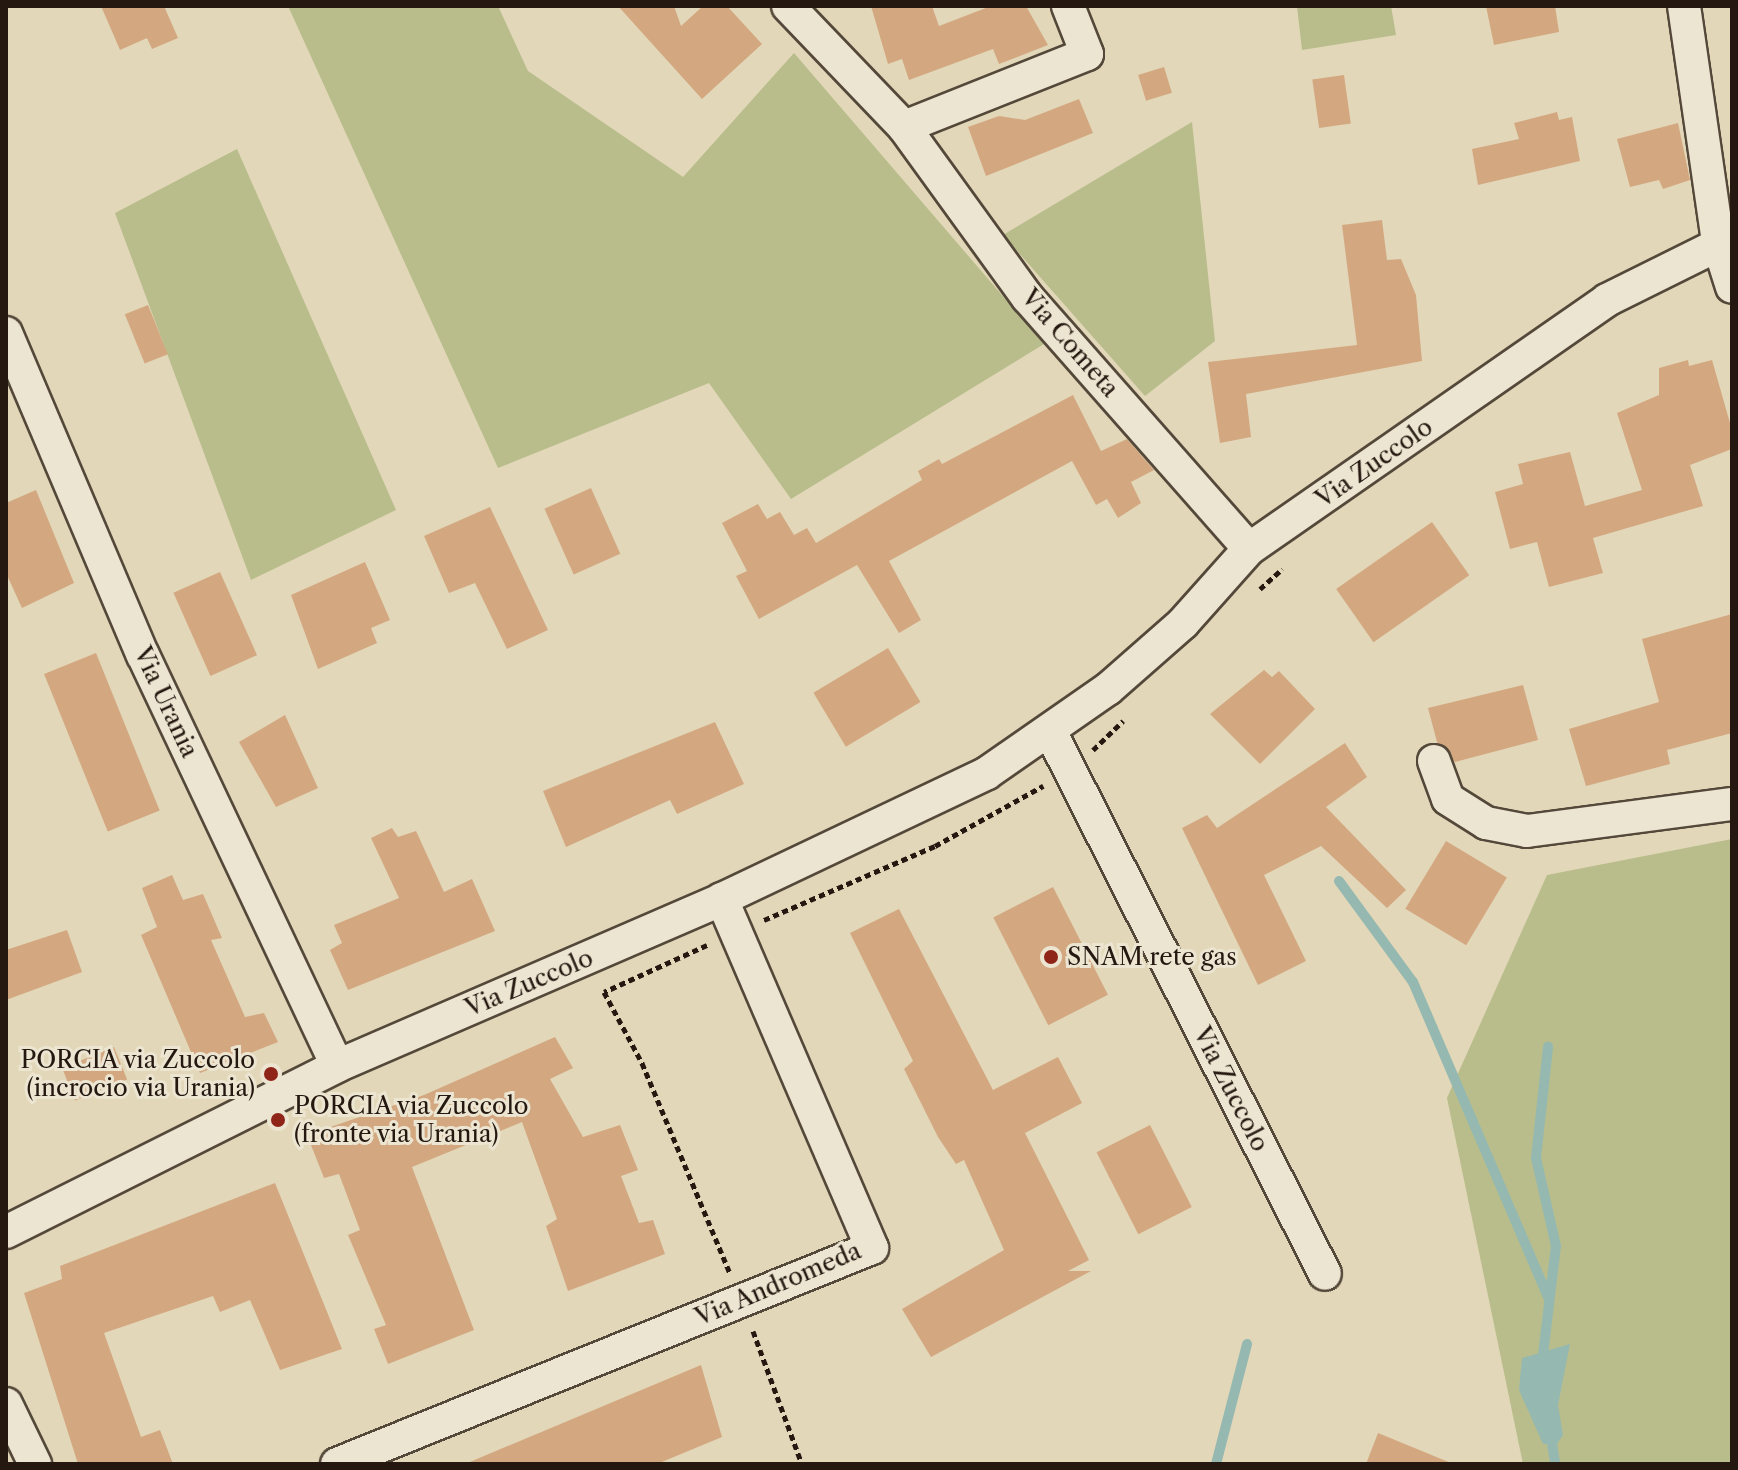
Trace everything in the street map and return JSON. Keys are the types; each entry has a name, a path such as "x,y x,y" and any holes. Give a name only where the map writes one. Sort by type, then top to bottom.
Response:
{"street":[{"name":"Via Cometa","path":"788,6 904,127 1028,298 1249,549"},
{"path":"904,127 1087,54 1068,6"},
{"path":"1684,6 1732,287"},
{"name":"Via Zuccolo","path":"6,1232 337,1066 886,826 1051,733 1183,623 1249,549 1607,300 1725,241"},
{"name":"Via Urania","path":"6,333 143,655 337,1066"},
{"name":"Via Zuccolo","path":"1051,733 1325,1274"},
{"path":"1434,761 1448,799 1486,823 1527,831 1732,804"},
{"name":"Via Andromeda","path":"337,1464 872,1248 722,899"},
{"path":"6,1404 35,1464"}],"path":[{"path":"737,932 604,992 642,1063 742,1301 802,1464"}],"green space":[{"path":"288,6 498,6 528,71 683,177 794,53 1044,344 791,499 709,383 498,468"},
{"path":"1297,6 1391,6 1396,35 1302,50"},
{"path":"1192,122 1215,341 1145,396 1003,235"},
{"path":"237,149 396,510 251,580 115,213"},
{"path":"1732,839 1732,1464 1523,1464 1447,1098 1547,875"}],"water":[{"path":"1570,1344 1558,1405 1563,1435 1557,1444 1543,1444 1519,1390 1522,1358"}],"building":[{"path":"101,6 164,6 178,38 152,49 147,38 120,50"},
{"path":"618,6 674,6 681,26 703,6 727,6 762,44 702,99"},
{"path":"871,6 932,6 939,26 991,6 1026,6 1048,45 999,64 993,49 909,80 902,59 888,64"},
{"path":"1486,6 1555,6 1559,32 1494,45"},
{"path":"1164,67 1172,93 1146,101 1138,75"},
{"path":"1344,75 1351,124 1319,128 1312,79"},
{"path":"1079,99 1093,133 986,176 968,127 999,116 1025,120"},
{"path":"1557,112 1559,120 1572,117 1580,161 1478,185 1472,149 1519,139 1514,123"},
{"path":"1678,123 1690,180 1663,189 1659,180 1630,187 1617,139"},
{"path":"1382,220 1387,260 1401,259 1416,295 1422,361 1246,394 1251,437 1220,443 1208,362 1357,345 1342,225"},
{"path":"148,305 168,354 145,364 125,314"},
{"path":"1688,360 1689,366 1712,360 1732,430 1732,449 1690,465 1703,506 1593,538 1603,573 1549,587 1537,542 1510,549 1495,492 1523,484 1518,464 1570,452 1585,506 1642,490 1617,413 1659,395 1659,368"},
{"path":"1073,395 1101,451 1127,439 1154,470 1131,482 1141,503 1118,518 1107,499 1096,505 1072,461 889,561 921,620 899,633 857,565 759,619 736,576 747,571 722,523 758,504 767,519 780,512 794,535 807,528 816,543 922,480 918,471 939,459 942,464"},
{"path":"591,488 620,554 574,575 544,509"},
{"path":"36,490 74,583 22,608 6,573 6,503"},
{"path":"490,507 548,630 507,649 475,583 449,593 424,536"},
{"path":"1432,522 1469,575 1373,642 1336,589"},
{"path":"365,562 390,620 371,628 377,643 318,669 291,595"},
{"path":"220,572 257,655 210,676 173,593"},
{"path":"1732,614 1732,733 1667,750 1670,764 1586,786 1569,729 1659,702 1642,639"},
{"path":"888,648 920,702 846,747 813,693"},
{"path":"96,653 160,811 108,832 44,674"},
{"path":"1264,670 1272,677 1279,671 1315,709 1260,764 1210,714"},
{"path":"1523,685 1538,740 1455,762 1437,742 1428,708"},
{"path":"285,715 318,788 276,807 239,742"},
{"path":"715,722 744,784 677,814 670,800 566,847 543,791"},
{"path":"1345,743 1367,777 1326,807 1406,890 1387,908 1321,846 1264,875 1306,961 1258,985 1182,828 1207,815 1217,828"},
{"path":"392,828 398,837 416,831 444,892 472,879 495,931 348,990 330,950 342,943 334,925 399,898 371,838"},
{"path":"1446,841 1507,878 1466,945 1405,909"},
{"path":"172,875 183,900 203,894 222,938 211,940 245,1017 264,1013 278,1042 200,1073 141,935 157,927 142,888"},
{"name":"SNAM rete gas","path":"1053,887 1108,995 1048,1025 993,917"},
{"path":"899,909 993,1090 1058,1057 1082,1103 1025,1133 1089,1260 1068,1271 1091,1271 931,1357 902,1309 1004,1250 964,1160 956,1164 938,1137 904,1069 913,1061 850,933"},
{"path":"67,930 82,972 6,1000 6,950"},
{"path":"555,1037 573,1068 550,1079 583,1137 620,1125 638,1170 621,1176 639,1223 653,1220 665,1254 568,1291 546,1226 557,1219 522,1122 412,1167 474,1330 388,1364 374,1329 386,1325 348,1235 360,1230 339,1174 324,1178 307,1135 424,1095"},
{"path":"114,1047 127,1079 75,1100 62,1068"},
{"path":"1150,1125 1192,1207 1138,1234 1097,1152"},
{"path":"275,1183 342,1349 280,1370 250,1300 220,1312 213,1296 104,1333 141,1437 160,1430 173,1464 78,1464 24,1293 62,1279 60,1266"},
{"path":"701,1365 722,1437 657,1464 465,1464"},
{"path":"1378,1433 1451,1463 1451,1464 1366,1464"}],"waterway":[{"path":"1339,881 1413,982 1548,1297"},
{"path":"1542,1363 1556,1246 1536,1158 1548,1047"},
{"path":"1216,1464 1247,1344"},
{"path":"1550,1431 1555,1464"}],"place":[{"name":"SNAM rete gas","path":"1051,957"},
{"name":"PORCIA via Zuccolo (incrocio via Urania)","path":"271,1074"},
{"name":"PORCIA via Zuccolo (fronte via Urania)","path":"278,1120"}]}
